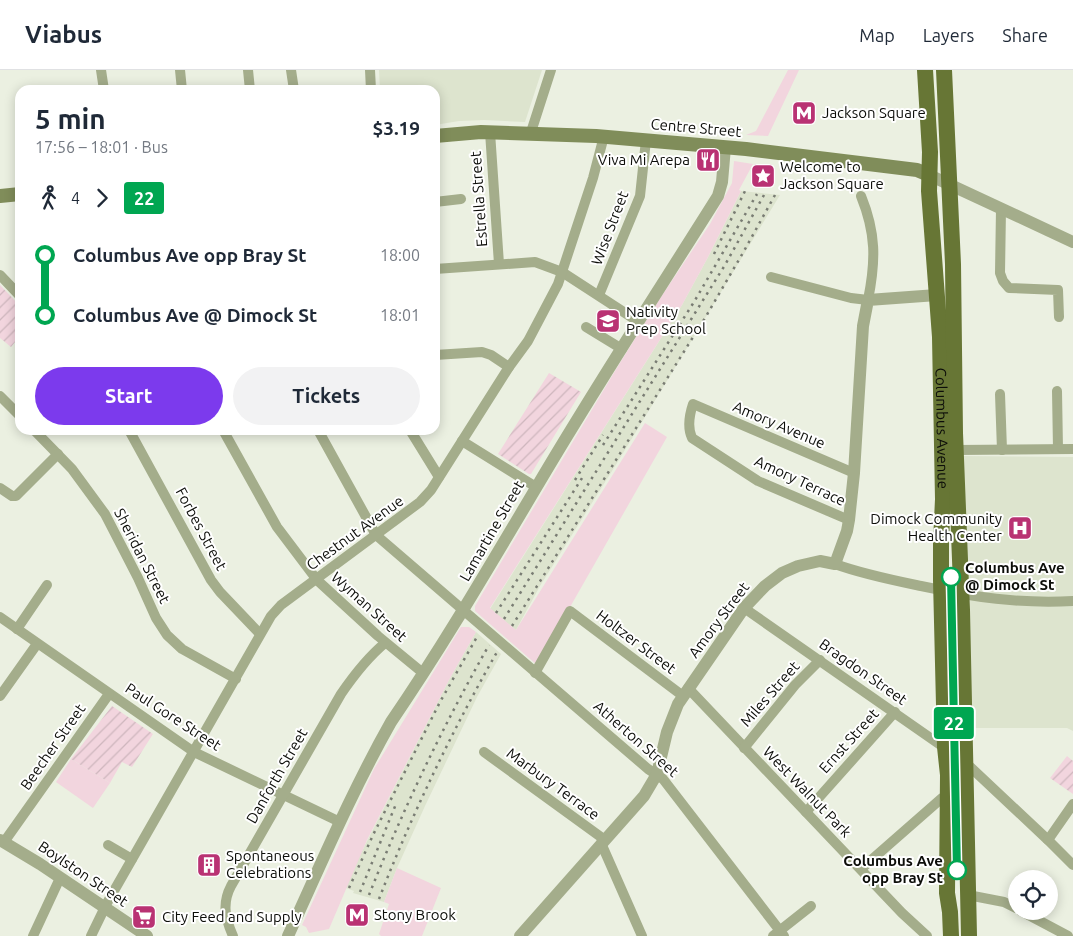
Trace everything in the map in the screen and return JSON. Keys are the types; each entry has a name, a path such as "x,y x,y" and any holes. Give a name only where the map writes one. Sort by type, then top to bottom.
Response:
{"main road":[{"name":"Columbus Avenue","path":"925,70 930,152 930,202 937,295 943,499 941,542 945,747 949,798 947,840 948,893 951,936"},
{"name":"Columbus Avenue","path":"944,70 950,185 969,936"},
{"name":"Centre Street","path":"440,136 490,132 531,132 604,136 832,158 917,170 929,175"},
{"path":"0,196 15,194"}],"street":[{"path":"101,70 103,85"},
{"path":"180,70 182,85"},
{"path":"248,70 250,85"},
{"path":"291,70 293,85"},
{"path":"370,70 371,85"},
{"path":"531,132 551,70"},
{"name":"Estrella Street","path":"490,132 499,264"},
{"name":"Chestnut Avenue","path":"91,936 104,908 260,634 278,608 420,502 439,477 509,366 528,341 558,284 593,178 604,136"},
{"name":"Wise Street","path":"599,295 639,200 646,140"},
{"name":"Lamartine Street","path":"288,936 340,822 377,747 484,577 536,487 720,193 725,147"},
{"name":"Centre Street","path":"929,175 1073,242"},
{"path":"861,196 869,215 874,240 871,284 863,326 854,473 849,520 835,564 875,576 961,594 1042,603 1073,601"},
{"path":"440,201 461,199"},
{"path":"1001,209 1000,273 1003,281 1009,288 1058,290 1059,317"},
{"path":"440,269 535,262 562,272 639,322"},
{"path":"0,275 15,291"},
{"path":"771,277 850,298 868,300 937,295"},
{"path":"586,327 622,349"},
{"path":"440,355 482,352 509,366"},
{"path":"1057,391 1058,449"},
{"path":"1000,394 1002,450"},
{"path":"0,396 15,411"},
{"name":"Amory Avenue","path":"693,404 854,473"},
{"name":"Amory Terrace","path":"693,404 688,424 692,438 758,481 849,520"},
{"name":"Sheridan Street","path":"39,435 80,479 109,522 156,618 167,635 182,649 236,678"},
{"name":"Forbes Street","path":"132,435 214,584 260,634"},
{"name":"Wyman Street","path":"226,435 277,527 316,580 385,643 423,673"},
{"name":"Atherton Street","path":"321,435 376,535 648,769 663,778 779,934"},
{"path":"413,435 439,477"},
{"path":"462,441 536,487"},
{"path":"956,450 1073,449"},
{"path":"0,488 12,496 16,496 58,454"},
{"name":"Amory Street","path":"520,936 637,805 657,774 667,732 686,692 744,608 765,586 782,573 820,560 835,564"},
{"path":"16,629 47,585"},
{"name":"Bragdon Street","path":"744,608 965,762 1073,865"},
{"name":"Holtzer Street","path":"536,673 570,611 686,692"},
{"name":"Paul Gore Street","path":"0,617 194,752 340,822"},
{"name":"Danforth Street","path":"233,936 225,915 227,894 341,694 358,670 385,643"},
{"path":"0,696 38,644"},
{"name":"Miles Street","path":"744,748 795,684 820,660"},
{"name":"West Walnut Park","path":"686,692 744,748 927,936"},
{"name":"Beecher Street","path":"2,841 109,694"},
{"name":"Ernst Street","path":"806,812 895,712"},
{"name":"Marbury Terrace","path":"484,752 603,841"},
{"path":"861,869 942,798 949,798"},
{"path":"1048,840 1073,804"},
{"name":"Boylston Street","path":"2,841 147,936"},
{"path":"603,841 642,936"},
{"path":"108,844 132,859"},
{"path":"32,936 60,878"},
{"path":"968,895 1008,904"},
{"path":"779,934 811,906"},
{"path":"1038,920 1068,936"}],"shaded area":[{"path":"379,70 542,70 525,122 484,120 440,124 440,85 380,85"},
{"path":"788,70 799,70 768,136 746,135 756,131"},
{"path":"734,161 753,164 707,259 682,305 490,608 516,630 645,423 667,437 537,665 475,611 475,606 615,371 659,300 710,224 732,183"},
{"path":"741,191 780,195 540,586 516,630 490,609 682,305"},
{"path":"0,285 15,301 15,342 11,347 0,338"},
{"path":"549,373 581,392 531,474 529,474 498,454"},
{"name":"Dimock Community Health Center","path":"963,456 1073,457 1073,731 1067,728 969,728 970,599"},
{"path":"461,627 469,627 476,632 449,680 367,840 329,929 309,933 306,927 302,925 374,769"},
{"path":"476,632 501,654 477,697 425,806 384,902 353,893 354,891 346,888 356,863 449,680"},
{"path":"112,706 153,734 132,767 122,762 110,783 71,759"},
{"path":"1067,756 1073,761 1073,794 1050,778"},
{"path":"71,759 110,783 93,808 56,782"},
{"path":"397,868 441,888 422,936 381,936 379,934 389,904 384,902"}],"railway":[{"path":"714,254 745,191"},
{"path":"603,445 694,302 757,194"},
{"path":"504,619 725,265 764,195"},
{"path":"512,626 705,318 775,195"},
{"path":"575,480 603,435"},
{"path":"496,613 584,475"},
{"path":"349,888 373,835 440,702 478,635"},
{"path":"369,895 424,768 489,645"},
{"path":"379,899 434,773 464,712 497,652"},
{"path":"360,892 396,804"}],"bus line":[{"name":"22","path":"951,577 957,870"}],"place":[{"name":"Jackson Square","path":"804,113"},
{"name":"Viva Mi Arepa","path":"708,160"},
{"name":"Welcome to Jackson Square","path":"763,176"},
{"name":"Nativity Prep School","path":"608,321"},
{"name":"Dimock Community Health Center","path":"1020,528"},
{"name":"Columbus Ave @ Dimock St","path":"951,577"},
{"name":"Spontaneous Celebrations","path":"209,865"},
{"name":"Columbus Ave opp Bray St","path":"957,870"},
{"name":"Stony Brook","path":"357,915"},
{"name":"City Feed and Supply","path":"144,917"}]}
